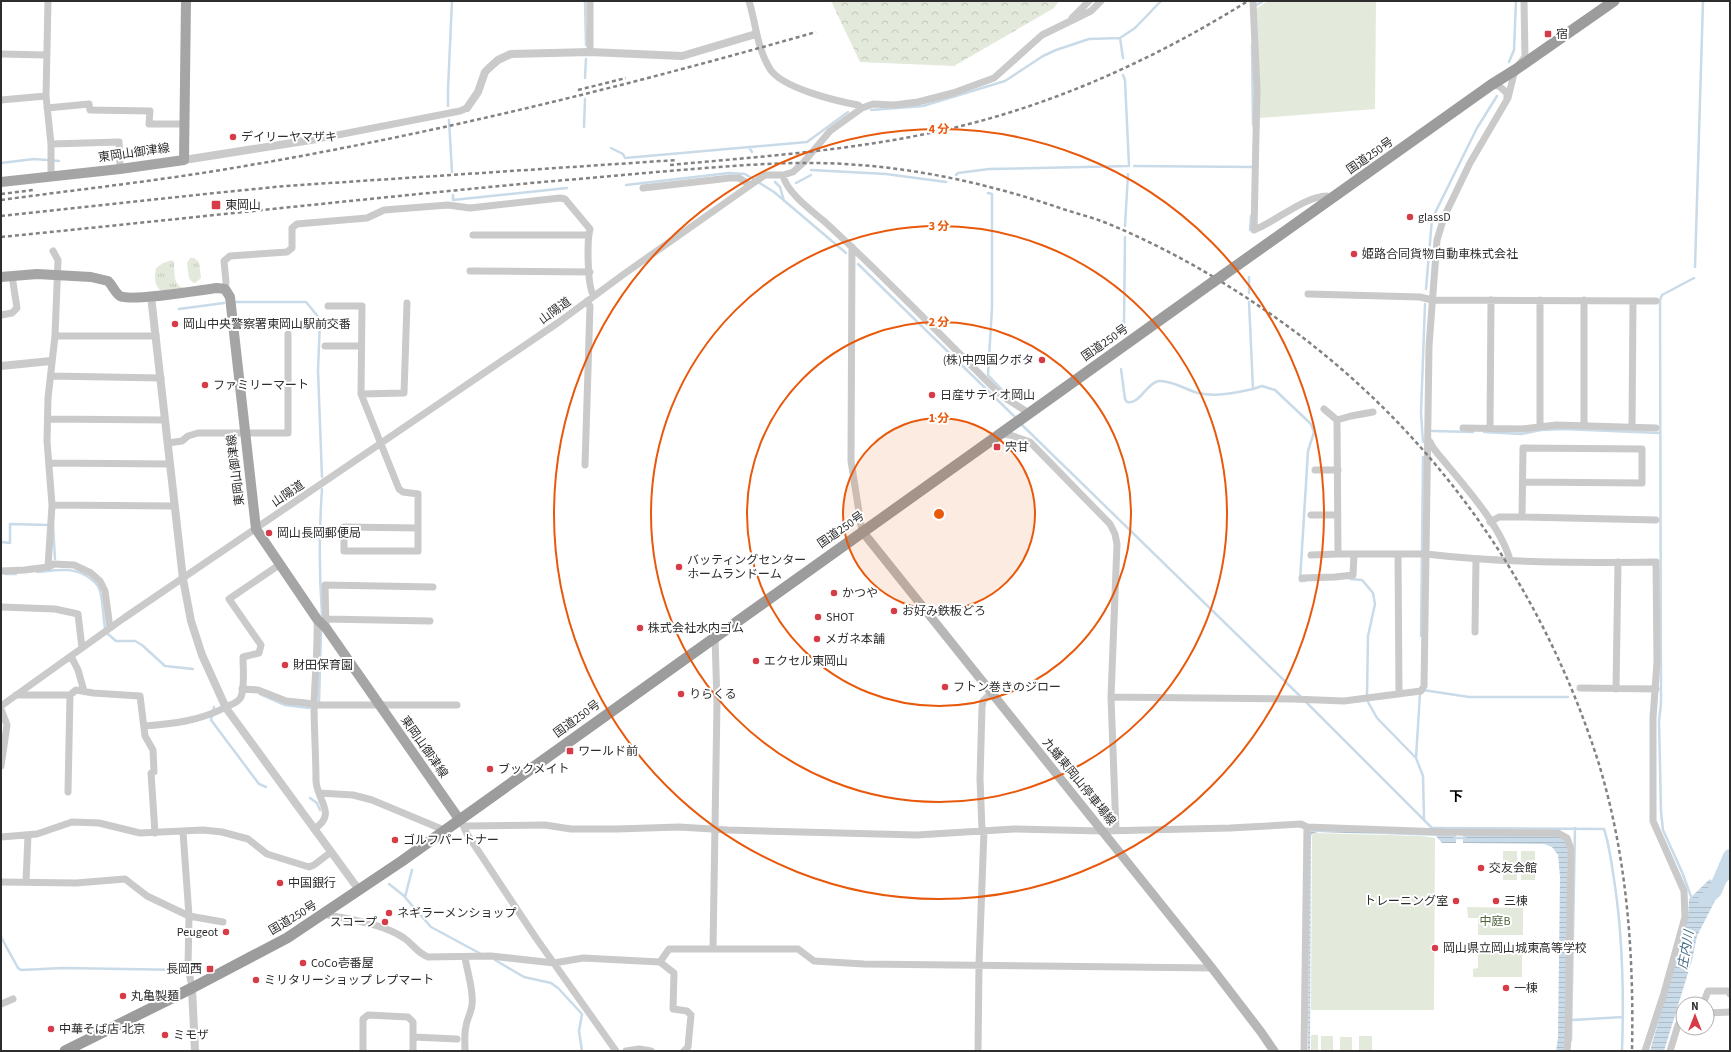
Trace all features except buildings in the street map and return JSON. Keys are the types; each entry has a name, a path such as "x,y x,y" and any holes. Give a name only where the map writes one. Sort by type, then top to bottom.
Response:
{"highway":[{"name":"国道250号","path":"65,1051 192,988 287,938 327,915 359,890 444,830 462,823 715,636 862,531 1331,200 1491,85 1614,1"}],"main road":[{"name":"東岡山御津線","path":"1,182 120,169 184,160 186,1"},
{"path":"1,277 37,274 104,279 108,281 122,297 151,296 217,288 225,289"},
{"name":"東岡山御津線","path":"225,289 230,297 256,529 279,565 323,622 462,823"},
{"name":"九蟠東岡山停車場線","path":"862,531 1212,968 1274,1051"}],"street":[{"path":"48,1 46,96 51,144 51,176"},
{"path":"590,1 590,52"},
{"path":"749,1 756,34 770,70 782,79 804,90 858,105 862,108"},
{"path":"1068,22 1089,1"},
{"path":"1027,414 1002,396 852,247 794,194 784,180 783,175 793,172 803,163 830,131 862,108 874,104 894,105 918,102 953,93 994,78 1042,35 1091,11 1101,1"},
{"path":"1112,697 1298,699 1344,701 1420,691 1424,686 1423,554 1429,440 1429,346 1437,240 1444,217 1470,163 1508,98 1515,70 1525,57 1524,1"},
{"path":"1253,5 1257,89 1254,230 1320,196 1327,196 1331,200"},
{"path":"184,160 317,139 460,111 467,108 478,92 485,72 493,63 506,56 521,53 590,52 682,56 756,34"},
{"path":"1,54 47,55"},
{"path":"1491,85 1500,86 1507,93 1508,98"},
{"path":"1,100 46,96"},
{"path":"47,108 89,104 90,110 150,111 149,124 184,124"},
{"path":"51,144 119,142 120,169"},
{"name":"山陽道","path":"1,706 110,628 559,322 751,184 765,175 783,175"},
{"path":"643,188 730,178 739,178 751,184"},
{"path":"225,289 226,282 224,261 230,256 287,252 292,248 292,228 297,224 367,218 384,210 448,205 470,208 560,198 565,199 590,229 588,235 591,292 594,296"},
{"path":"473,235 588,235"},
{"path":"852,247 851,461 862,531"},
{"path":"48,567 52,505 50,463 47,441 48,398 55,336 58,276 58,260 54,251"},
{"path":"470,271 590,272"},
{"path":"1,315 12,313 17,308 12,276"},
{"path":"1308,294 1413,297 1432,300 1656,301"},
{"path":"151,296 183,579 191,621 202,656 226,708 359,890"},
{"path":"1490,300 1490,428"},
{"path":"1540,300 1540,426"},
{"path":"1584,300 1584,426"},
{"path":"585,465 590,306 587,301"},
{"path":"1632,428 1634,301"},
{"path":"361,397 404,393 407,303"},
{"path":"328,306 362,306 361,397 399,489 403,492 418,494 418,528 418,551 344,551 344,527 418,528"},
{"path":"168,443 182,441 188,436 198,433 288,433 288,334"},
{"path":"55,336 156,336"},
{"path":"325,346 361,346"},
{"path":"1,366 51,361"},
{"path":"50,376 161,378"},
{"path":"1324,409 1337,420 1338,554"},
{"path":"1337,420 1373,412"},
{"path":"48,419 165,420"},
{"path":"1464,428 1521,429 1540,426 1656,428"},
{"path":"999,434 1010,435 1030,442 1110,524 1115,534 1116,593 1112,697 1116,830"},
{"path":"1429,440 1433,450 1448,466 1490,522 1507,550 1510,560"},
{"path":"1522,517 1523,448 1642,449 1642,483 1523,482"},
{"path":"50,463 170,464"},
{"path":"1315,470 1338,470"},
{"path":"52,505 174,506"},
{"path":"1311,515 1338,515"},
{"path":"1490,522 1499,517 1656,520"},
{"path":"1302,578 1353,575 1354,554"},
{"path":"1398,554 1399,694"},
{"path":"1311,555 1423,554 1476,559 1656,562 1656,689 1653,718 1653,821 1684,892 1686,917 1645,1051"},
{"path":"1475,632 1476,559"},
{"path":"1616,689 1618,562"},
{"path":"1,571 48,567 54,564 74,566 91,573 100,581 105,591 110,628"},
{"path":"144,726 176,724 211,715 237,703 241,697 243,657 259,653 261,645 230,599 279,565"},
{"path":"314,829 326,818 325,808 316,784 314,705 318,636 323,622 325,586 433,587"},
{"path":"1,607 55,610 78,614 82,648"},
{"path":"323,622 430,621"},
{"path":"713,949 717,704 715,636"},
{"path":"71,656 78,670 84,691"},
{"path":"1580,688 1656,689"},
{"path":"242,689 258,690 286,701 314,705 457,705"},
{"path":"16,695 70,695 76,690 93,693 140,696 145,736 153,750 154,772 151,773 155,832"},
{"path":"978,1051 983,830 980,780 982,708 983,701 991,693"},
{"path":"68,792 70,695"},
{"path":"1,709 7,725 1,766"},
{"path":"319,792 353,795 372,800 444,830"},
{"path":"1,837 37,834 72,822 99,823 140,833 203,830 222,832 248,839 267,854 309,866 314,865 331,852"},
{"path":"616,1051 554,963 467,834 462,823 545,825 571,828 617,829 679,827 917,835 983,830 1052,828 1102,831 1230,828 1301,824 1307,828 1444,832 1558,833 1567,838 1571,849 1567,1051"},
{"path":"1304,1051 1307,828"},
{"path":"183,832 189,916 188,966 192,988 195,1051"},
{"path":"26,882 28,835"},
{"path":"1,882 76,883 125,879 147,896 189,916 222,922"},
{"path":"327,915 383,928 405,939 419,954 428,958 491,956 554,963 582,958 660,962 674,974 673,1009 687,1010 691,1015 688,1047 684,1051"},
{"path":"660,962 669,949 798,949 814,962 864,964 979,964 1212,968"},
{"path":"465,957 468,979 472,986 473,998 466,1026 465,1051"},
{"path":"1706,996 1708,991 1728,991 1730,994"},
{"path":"1,1004 13,998"},
{"path":"1715,1013 1730,1012"},
{"path":"363,1051 363,1019 368,1015 408,1017 413,1022 412,1051"},
{"path":"1670,1051 1675,1035"},
{"path":"413,1037 457,1039"},
{"path":"626,1051 639,1049 651,1051"}],"green space":[{"path":"831,1 1059,1 1054,8 954,66 860,62"},
{"path":"1268,1 1376,1 1375,109 1259,118 1257,8"},
{"path":"190,258 194,258 199,262 201,278 195,283 189,278 187,263"},
{"path":"172,260 174,262 176,280 180,286 184,288 193,288 204,284 203,287 163,292 160,290 155,282 156,268 163,263"},
{"path":"1314,833 1421,836 1435,838 1434,1010 1311,1010 1312,836"},
{"path":"1503,851 1517,851 1517,880 1503,880"},
{"path":"1521,851 1535,851 1535,880 1521,880"},
{"name":"中庭B","path":"1467,907 1523,908 1523,935 1478,935 1478,918 1468,918"},
{"path":"1478,949 1522,949 1522,977 1473,977 1473,969 1478,968"},
{"path":"1311,1035 1318,1035 1318,1051 1311,1051"},
{"path":"1321,1036 1333,1036 1333,1051 1321,1051"},
{"path":"1359,1036 1372,1036 1372,1051 1359,1051"},
{"path":"1340,1037 1352,1037 1352,1051 1340,1051"}],"water":[{"path":"1441,828 1445,834 1456,834 1456,843 1442,843 1436,836 1318,832 1311,836 1310,1051 1308,1051 1309,832 1311,830"},
{"path":"1463,834 1557,835 1565,840 1568,849 1564,1051 1556,1051 1558,1038 1560,877 1558,855 1552,847 1544,844 1463,843"},
{"path":"1710,879 1721,889 1697,936 1692,960 1681,996 1675,996 1675,1015 1664,1051 1650,1051 1688,917 1689,899"}],"waterway":[{"path":"448,106 452,1"},
{"path":"585,1 586,45"},
{"path":"871,110 923,106 1005,81 1043,56 1056,50 1089,39 1120,38 1135,28 1161,1"},
{"path":"1255,6 1263,1"},
{"path":"1509,62 1514,50 1516,1"},
{"path":"1695,267 1703,1"},
{"path":"1120,38 1123,58"},
{"path":"1252,44 1253,125"},
{"path":"585,78 586,59"},
{"path":"1123,75 1125,80 1129,166"},
{"path":"1426,289 1432,219 1477,128 1497,96"},
{"path":"584,127 585,99"},
{"path":"611,148 623,154 625,158 807,142 848,112"},
{"path":"449,120 452,172"},
{"path":"749,147 752,152"},
{"path":"1,163 34,159 59,161"},
{"path":"956,175 958,173 989,169 1129,166"},
{"path":"1134,166 1253,167"},
{"path":"811,170 886,174 946,182"},
{"path":"626,185 729,173 745,174 774,192 846,253"},
{"path":"1125,226 1128,174"},
{"path":"796,183 811,175"},
{"path":"775,182 780,187 784,201"},
{"path":"453,195 453,200 567,188"},
{"path":"988,193 992,194 992,308 988,375 1007,395"},
{"path":"1250,230 1251,216"},
{"path":"1105,347 1101,342 1124,324 1125,237"},
{"path":"858,264 1017,419"},
{"path":"1249,277 1249,293"},
{"path":"1692,899 1682,872 1663,830 1661,812 1659,721 1661,703 1660,300 1662,295 1694,278"},
{"path":"234,302 306,302 320,319 318,371 322,477"},
{"path":"1249,302 1253,389 1262,386 1275,390 1311,424 1314,432 1308,451 1300,581 1305,581"},
{"path":"179,309 224,303"},
{"path":"1423,442 1421,413 1425,304"},
{"path":"1121,369 1125,399 1127,402 1136,400 1150,385 1159,381 1169,382 1193,392 1212,395 1253,389"},
{"path":"1020,423 1301,697"},
{"path":"1484,432 1521,434 1541,430 1563,429 1660,433"},
{"path":"1432,431 1473,432"},
{"path":"1421,636 1423,457"},
{"path":"322,489 320,520 320,583 322,615"},
{"path":"1,542 10,543 10,524 48,525"},
{"path":"53,525 55,559"},
{"path":"37,572 66,570 78,572 92,580 98,586 100,591 105,628"},
{"path":"5,574 16,574"},
{"path":"1350,579 1362,580 1373,593 1375,604 1368,636 1367,695"},
{"path":"319,703 321,630"},
{"path":"108,634 116,641 135,641 142,645 165,666 193,669"},
{"path":"1423,690 1469,697 1568,697"},
{"path":"1420,693 1416,758 1423,776 1424,819"},
{"path":"260,694 285,705 309,708"},
{"path":"1305,701 1434,830"},
{"path":"1368,702 1377,718 1416,758"},
{"path":"214,707 211,720 259,784 266,787"},
{"path":"310,798 317,803 320,810"},
{"path":"1433,828 1604,829 1611,857 1620,927 1623,989 1622,1051"},
{"path":"1571,1040 1575,828"},
{"path":"1454,838 1465,838"},
{"name":"庄内川","path":"1705,900 1715,891 1730,856"},
{"path":"405,897 412,870"},
{"path":"1717,889 1730,877"},
{"path":"389,884 403,895 431,927 481,954"},
{"path":"1,937 18,968 21,970 63,968 185,970"},
{"path":"495,960 524,977 551,983 558,988 582,1014 579,1031 582,1051"},
{"path":"1572,1020 1623,1017"}],"railway":[{"path":"670,165 833,149 898,139 972,123 1014,111 1054,97 1134,64 1173,44 1248,1"},
{"path":"1,200 221,170 296,157 446,127 595,92 816,32"},
{"path":"578,90 626,78"},
{"path":"1,216 285,186 677,160"},
{"path":"1,237 542,182 731,166 807,163 845,164 899,169 979,184 1096,219 1153,244 1197,267 1239,292 1279,320 1334,363 1385,409 1432,460 1474,514 1512,572 1545,632 1574,695 1598,761 1608,796 1616,832 1627,904 1632,978 1632,1051"},
{"path":"1,194 33,190"}],"place":[{"name":"宿","path":"1548,34"},
{"name":"デイリーヤマザキ","path":"233,137"},
{"name":"東岡山","path":"216,205"},
{"name":"glassD","path":"1410,217"},
{"name":"姫路合同貨物自動車株式会社","path":"1354,254"},
{"name":"岡山中央警察署東岡山駅前交番","path":"175,324"},
{"name":"(株)中四国クボタ","path":"1042,360"},
{"name":"ファミリーマート","path":"205,385"},
{"name":"日産サティオ岡山","path":"932,395"},
{"name":"宍甘","path":"997,447"},
{"name":"岡山長岡郵便局","path":"269,533"},
{"name":"バッティングセンター ホームランドーム","path":"679,567"},
{"name":"かつや","path":"834,593"},
{"name":"お好み鉄板どろ","path":"894,611"},
{"name":"SHOT","path":"818,617"},
{"name":"株式会社水内ゴム","path":"640,628"},
{"name":"メガネ本舗","path":"817,639"},
{"name":"エクセル東岡山","path":"756,661"},
{"name":"財田保育園","path":"285,665"},
{"name":"フトン巻きのジロー","path":"945,687"},
{"name":"りらくる","path":"681,694"},
{"name":"ワールド前","path":"570,751"},
{"name":"ブックメイト","path":"490,769"},
{"name":"ゴルフパートナー","path":"395,840"},
{"name":"交友会館","path":"1481,868"},
{"name":"中国銀行","path":"280,883"},
{"name":"トレーニング室","path":"1456,901"},
{"name":"三棟","path":"1496,901"},
{"name":"ネギラーメンショップ","path":"389,913"},
{"name":"スコープ","path":"385,922"},
{"name":"Peugeot","path":"226,932"},
{"name":"岡山県立岡山城東高等学校","path":"1435,948"},
{"name":"CoCo壱番屋","path":"303,963"},
{"name":"長岡西","path":"210,969"},
{"name":"ミリタリーショップ レプマート","path":"256,980"},
{"name":"一棟","path":"1506,988"},
{"name":"丸亀製麺","path":"123,996"},
{"name":"中華そば店 北京","path":"51,1029"},
{"name":"ミモザ","path":"165,1035"}],"district":[{"name":"下","path":"1456,797"}]}
